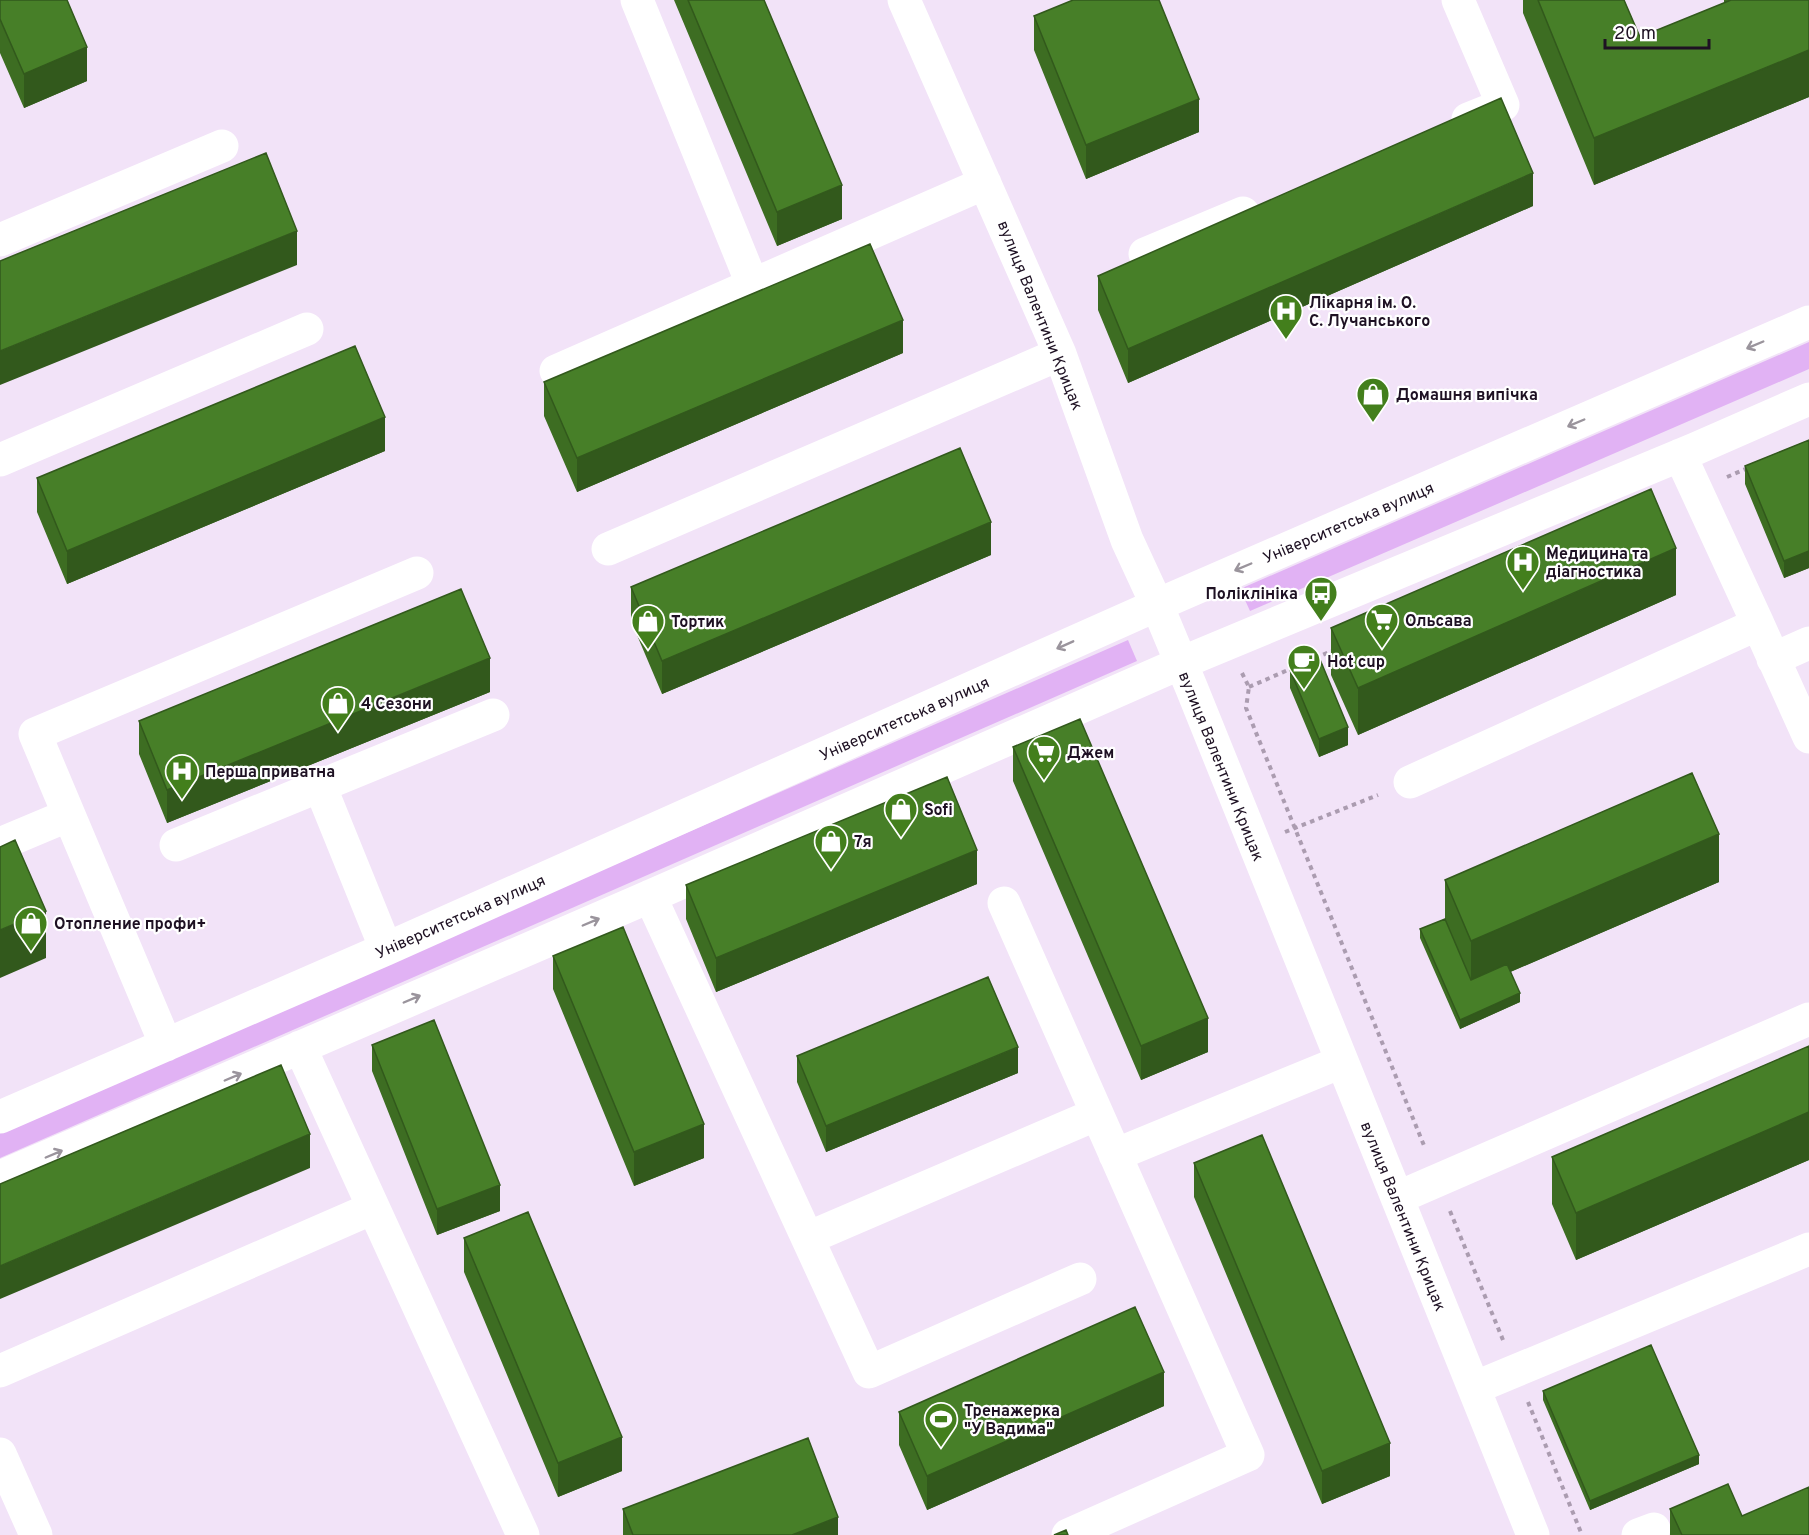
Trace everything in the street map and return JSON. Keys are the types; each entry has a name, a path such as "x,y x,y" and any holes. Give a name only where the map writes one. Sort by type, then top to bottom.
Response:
{"street":[{"path":"637,0 753,286"},
{"name":"вулиця Валентини Крицак","path":"904,0 1060,354 1127,540 1181,663 1533,1535"},
{"path":"1438,132 1503,105 1458,0"},
{"path":"0,240 222,146"},
{"path":"556,371 985,183"},
{"path":"1145,254 1275,200"},
{"name":"Університетська вулиця","path":"0,1117 386,949 1156,605 1809,322"},
{"path":"0,460 307,329"},
{"path":"608,549 1060,354"},
{"path":"0,1177 1181,663 1809,399"},
{"path":"1680,455 1809,737"},
{"path":"166,1045 35,734 417,573"},
{"path":"1410,782 1758,624"},
{"path":"1773,659 1809,643"},
{"path":"176,845 493,715"},
{"path":"320,786 386,949"},
{"path":"0,844 69,815"},
{"path":"650,896 870,1372 1080,1279"},
{"path":"1004,903 1248,1455 1068,1535"},
{"path":"1397,1198 1809,1019"},
{"path":"300,1047 523,1535"},
{"path":"1115,1155 1341,1062"},
{"path":"808,1238 1097,1114"},
{"path":"0,1371 373,1208"},
{"path":"1474,1389 1808,1253"},
{"path":"0,1454 36,1535"}],"path":[{"path":"1696,491 1758,464"},
{"path":"1347,644 1249,687 1246,708 1582,1535"},
{"path":"1253,845 1410,782"}],"shaded area":[{"path":"1809,342 1809,369 1250,611 1240,589"},
{"path":"1128,640 1137,661 0,1158 0,1133"}],"building":[{"path":"0,0 67,0 87,47 24,74 0,19"},
{"path":"688,0 764,0 842,185 777,212"},
{"path":"1073,0 1159,0 1199,99 1086,145 1034,16"},
{"path":"1538,0 1624,0 1640,37 1731,0 1809,0 1809,50 1594,138"},
{"path":"1501,98 1533,173 1128,349 1098,276"},
{"path":"266,153 297,231 0,351 0,261"},
{"path":"870,244 903,320 577,458 544,382"},
{"path":"355,346 385,417 67,551 37,478"},
{"path":"1809,440 1809,551 1784,561 1745,466"},
{"path":"960,448 991,522 662,661 631,587"},
{"path":"1651,489 1676,548 1358,688 1331,628"},
{"path":"461,589 490,658 167,790 139,721"},
{"path":"1319,657 1348,727 1319,739 1290,670"},
{"path":"1080,719 1208,1018 1141,1046 1013,747"},
{"path":"1692,773 1719,834 1471,941 1445,880"},
{"path":"947,777 977,850 716,958 686,885"},
{"path":"15,840 46,911 0,930 0,847"},
{"path":"1445,919 1471,980 1507,964 1520,993 1460,1020 1420,929"},
{"path":"623,927 704,1124 634,1152 553,956"},
{"path":"988,977 1018,1047 826,1126 797,1056"},
{"path":"434,1020 500,1185 437,1209 372,1045"},
{"path":"1809,1046 1809,1112 1576,1213 1552,1157"},
{"path":"281,1065 310,1134 0,1266 0,1184"},
{"path":"1262,1135 1390,1443 1322,1471 1194,1163"},
{"path":"528,1212 622,1437 558,1463 464,1238"},
{"path":"1135,1307 1164,1372 927,1476 899,1412"},
{"path":"1651,1345 1699,1455 1590,1501 1543,1391"},
{"path":"808,1438 838,1517 792,1535 633,1535 623,1509"},
{"path":"1728,1484 1742,1516 1809,1487 1809,1535 1682,1535 1670,1509"},
{"path":"1066,1530 1068,1535 1054,1535"}],"place":[{"name":"Лікарня ім. О. С. Лучанського","path":"1286,340"},
{"name":"Домашня випічка","path":"1373,423"},
{"name":"Медицина та діагностика","path":"1523,591"},
{"name":"Поліклініка","path":"1321,622"},
{"name":"Ольсава","path":"1382,649"},
{"name":"Тортик","path":"648,650"},
{"name":"Hot cup","path":"1304,690"},
{"name":"4 Сезони","path":"338,732"},
{"name":"Джем","path":"1044,781"},
{"name":"Перша приватна","path":"182,800"},
{"name":"Sofi","path":"901,838"},
{"name":"7я","path":"831,870"},
{"name":"Отопление профи+","path":"31,952"},
{"name":"Тренажерка \"У Вадима\"","path":"941,1448"}]}
